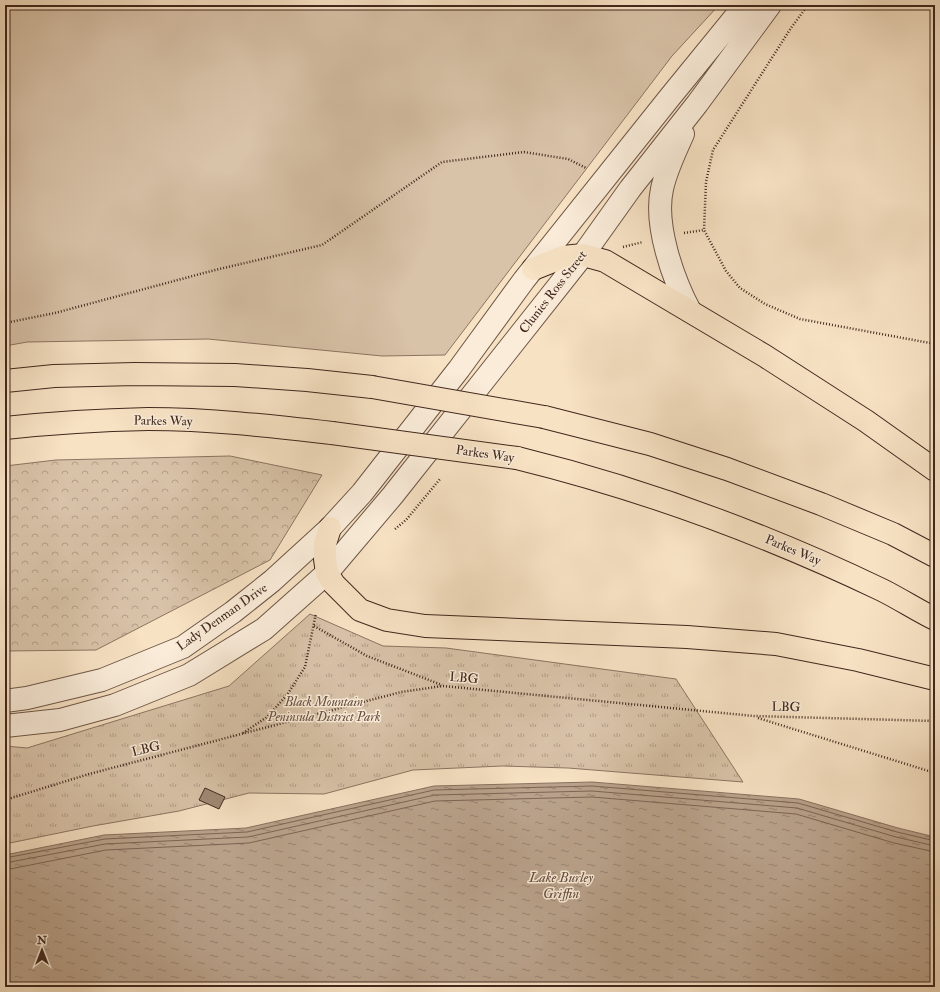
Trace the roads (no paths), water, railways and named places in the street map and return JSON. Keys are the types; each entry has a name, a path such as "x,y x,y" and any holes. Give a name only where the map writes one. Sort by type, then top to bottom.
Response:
{"highway":[{"path":"533,269 563,257 582,255 605,261 765,356 866,421 935,470"},
{"path":"5,381 54,376 135,374 235,375 372,387 544,417 650,444 726,468 821,504 894,534 935,556"},
{"name":"Parkes Way","path":"5,428 62,422 148,419 238,423 332,433 517,458 639,492 726,523 815,559 883,591 935,619"},
{"path":"330,528 324,544 324,559 328,573 334,584 360,610 387,620 425,626 687,637 776,644 858,660 935,679"}],"street":[{"path":"330,528 362,493 459,368 533,269 745,5"},
{"name":"Clunies Ross Street","path":"328,573 393,495 582,255 630,189 697,104 770,5"},
{"path":"690,311 682,295 666,253 660,219 662,190 674,154 697,104"},
{"name":"Lady Denman Drive","path":"5,701 27,698 102,680 183,647 233,612 272,581 330,528"},
{"path":"5,726 67,718 115,705 189,675 264,629 328,573"}],"water":[{"name":"Lake Burley Griffin","path":"592,782 799,799 898,828 935,837 935,987 5,987 5,855 104,835 246,828 434,786"}],"park label":[{"name":"Black Mountain Peninsula District Park","path":"324,710"}]}
